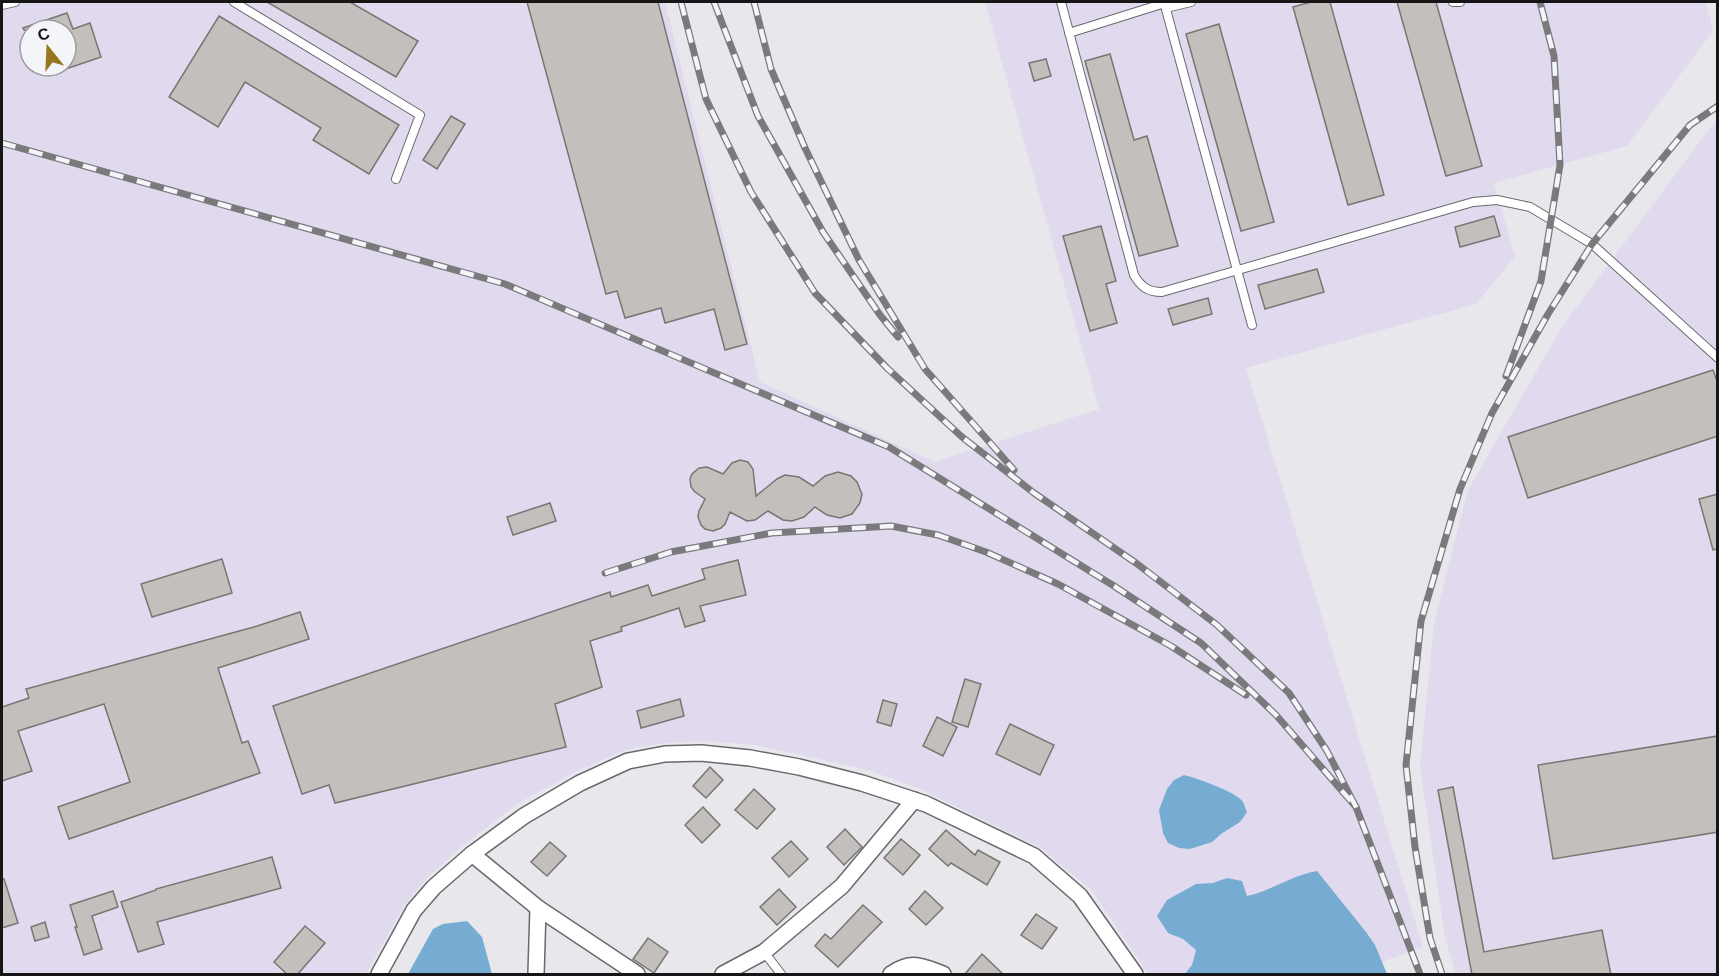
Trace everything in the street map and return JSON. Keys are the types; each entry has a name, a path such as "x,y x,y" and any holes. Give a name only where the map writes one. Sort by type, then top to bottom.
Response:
{"street":[{"path":"379,975 414,910 434,887 472,854 524,816 580,783 628,761 665,754 701,753 750,758 799,767 862,783 926,804 1035,856 1080,896 1135,975"},
{"path":"723,975 764,952 842,886 914,800"},
{"path":"472,854 538,908 637,975"},
{"path":"536,975 538,908"},
{"path":"891,975 904,967 916,965 943,975"}],"lane":[{"path":"2,5 15,2"},
{"path":"234,2 420,115 396,179"},
{"path":"1061,2 1131,263 1137,281 1146,290 1162,292 1473,202 1508,201 1538,211 1592,244 1718,358"},
{"path":"1069,33 1165,4 1191,2"},
{"path":"1453,2 1460,2"},
{"path":"1165,4 1252,325"},
{"path":"764,952 781,975"}],"shaded area":[{"path":"2,2 665,2 760,382 935,462 1099,409 985,2 1706,2 1713,31 1627,146 1494,183 1515,257 1476,304 1246,368 1423,947 1349,974 1148,974 1092,891 1041,848 920,789 868,770 755,745 705,741 664,743 625,750 575,772 517,804 465,844 428,877 405,904 366,974 2,974"},
{"path":"1717,123 1717,974 1456,974 1445,938 1420,767 1434,623 1468,490 1563,325 1710,128"}],"water":[{"path":"1184,775 1233,794 1243,802 1247,812 1240,822 1212,842 1190,849 1179,848 1168,843 1163,833 1159,810 1167,789 1174,780"},
{"path":"1317,871 1375,945 1387,974 1185,974 1192,965 1196,950 1183,939 1168,933 1157,916 1167,900 1196,884 1213,883 1227,878 1242,881 1247,896"},
{"path":"467,921 482,937 492,974 408,974 433,929 443,924"}],"building":[{"path":"267,2 350,2 418,41 396,77"},
{"path":"527,2 658,2 747,344 725,350 714,309 665,323 661,308 625,318 617,291 606,294"},
{"path":"1311,2 1330,2 1384,195 1348,205 1293,7"},
{"path":"1397,2 1436,2 1482,166 1446,176"},
{"path":"67,13 69,18 52,18"},
{"path":"219,16 399,125 369,174 313,140 321,128 245,82 218,127 169,97"},
{"path":"90,23 101,57 78,65 78,27"},
{"path":"1219,24 1274,222 1241,231 1186,34"},
{"path":"1110,54 1134,140 1147,136 1178,246 1139,256 1085,61"},
{"path":"1046,59 1051,76 1034,81 1029,63"},
{"path":"451,116 465,124 437,169 423,160"},
{"path":"1494,216 1500,236 1460,247 1455,227"},
{"path":"1101,226 1116,281 1106,284 1117,323 1090,331 1063,236"},
{"path":"1317,269 1324,292 1265,309 1258,285"},
{"path":"1208,298 1212,314 1173,325 1168,309"},
{"path":"1713,370 1718,384 1718,436 1528,498 1508,437"},
{"path":"740,460 748,462 753,469 756,496 785,475 799,477 813,486 825,476 838,472 851,476 857,482 862,494 860,503 852,514 840,518 827,515 815,507 804,517 792,521 783,520 768,511 755,520 747,521 730,512 721,528 713,531 705,529 698,517 705,499 691,487 692,474 699,468 707,467 723,474 732,463"},
{"path":"1718,494 1718,549 1713,550 1699,499"},
{"path":"550,503 556,521 513,535 507,517"},
{"path":"222,559 232,593 152,617 141,584"},
{"path":"738,560 746,595 700,606 705,621 685,627 679,608 621,627 622,631 590,641 602,687 555,704 566,747 335,803 329,785 302,794 273,706 610,592 611,597 648,585 652,596 705,579 702,569"},
{"path":"300,612 309,639 218,668 242,743 248,741 260,773 69,839 58,807 130,782 104,704 18,731 32,771 2,781 2,707 29,698 26,689 254,627"},
{"path":"965,679 981,684 968,727 952,722"},
{"path":"680,699 684,716 641,728 637,711"},
{"path":"883,700 897,704 891,726 877,722"},
{"path":"937,717 957,727 943,756 923,746"},
{"path":"1010,724 1054,745 1040,775 996,754"},
{"path":"1718,736 1718,832 1553,859 1538,765"},
{"path":"710,767 723,780 706,798 693,786"},
{"path":"1453,787 1484,952 1602,930 1611,975 1472,975 1438,790"},
{"path":"754,789 775,809 757,829 735,810"},
{"path":"703,807 720,825 702,843 685,825"},
{"path":"845,829 862,847 844,865 827,847"},
{"path":"946,830 975,855 978,850 1000,862 987,885 951,863 948,866 929,849"},
{"path":"901,839 920,855 903,875 884,858"},
{"path":"791,841 808,859 789,877 772,858"},
{"path":"550,842 566,856 547,876 531,862"},
{"path":"272,857 281,888 157,922 164,944 138,952 121,902 156,889"},
{"path":"2,879 4,879 18,923 2,928"},
{"path":"779,889 796,907 777,925 760,907"},
{"path":"113,891 118,907 92,916 102,949 84,955 70,905"},
{"path":"925,891 943,908 926,925 909,909"},
{"path":"863,905 882,922 838,967 815,946 825,934 831,939"},
{"path":"1036,914 1057,928 1042,949 1021,935"},
{"path":"45,922 49,937 35,941 31,927"},
{"path":"305,926 325,943 297,975 288,975 274,962"},
{"path":"648,938 668,952 654,973 633,959"},
{"path":"982,954 1004,975 964,975"}],"railway":[{"path":"681,2 706,99 751,192 815,293 887,368 962,437 1034,493 1136,563 1217,625 1289,693 1327,751 1356,807 1420,974"},
{"path":"714,2 758,116 823,232 880,315 898,337"},
{"path":"754,2 771,69 805,148 859,260 925,369 1014,470"},
{"path":"1506,376 1541,281 1560,165 1554,56 1540,2"},
{"path":"1442,974 1430,938 1415,847 1406,765 1421,621 1460,489 1492,413 1548,314 1592,244 1690,125 1718,106"},
{"path":"2,143 505,284 889,447 1114,586 1201,643 1276,715 1356,807"},
{"path":"605,573 671,552 772,533 891,526 938,535 986,552 1058,584 1171,646 1246,695"}]}
